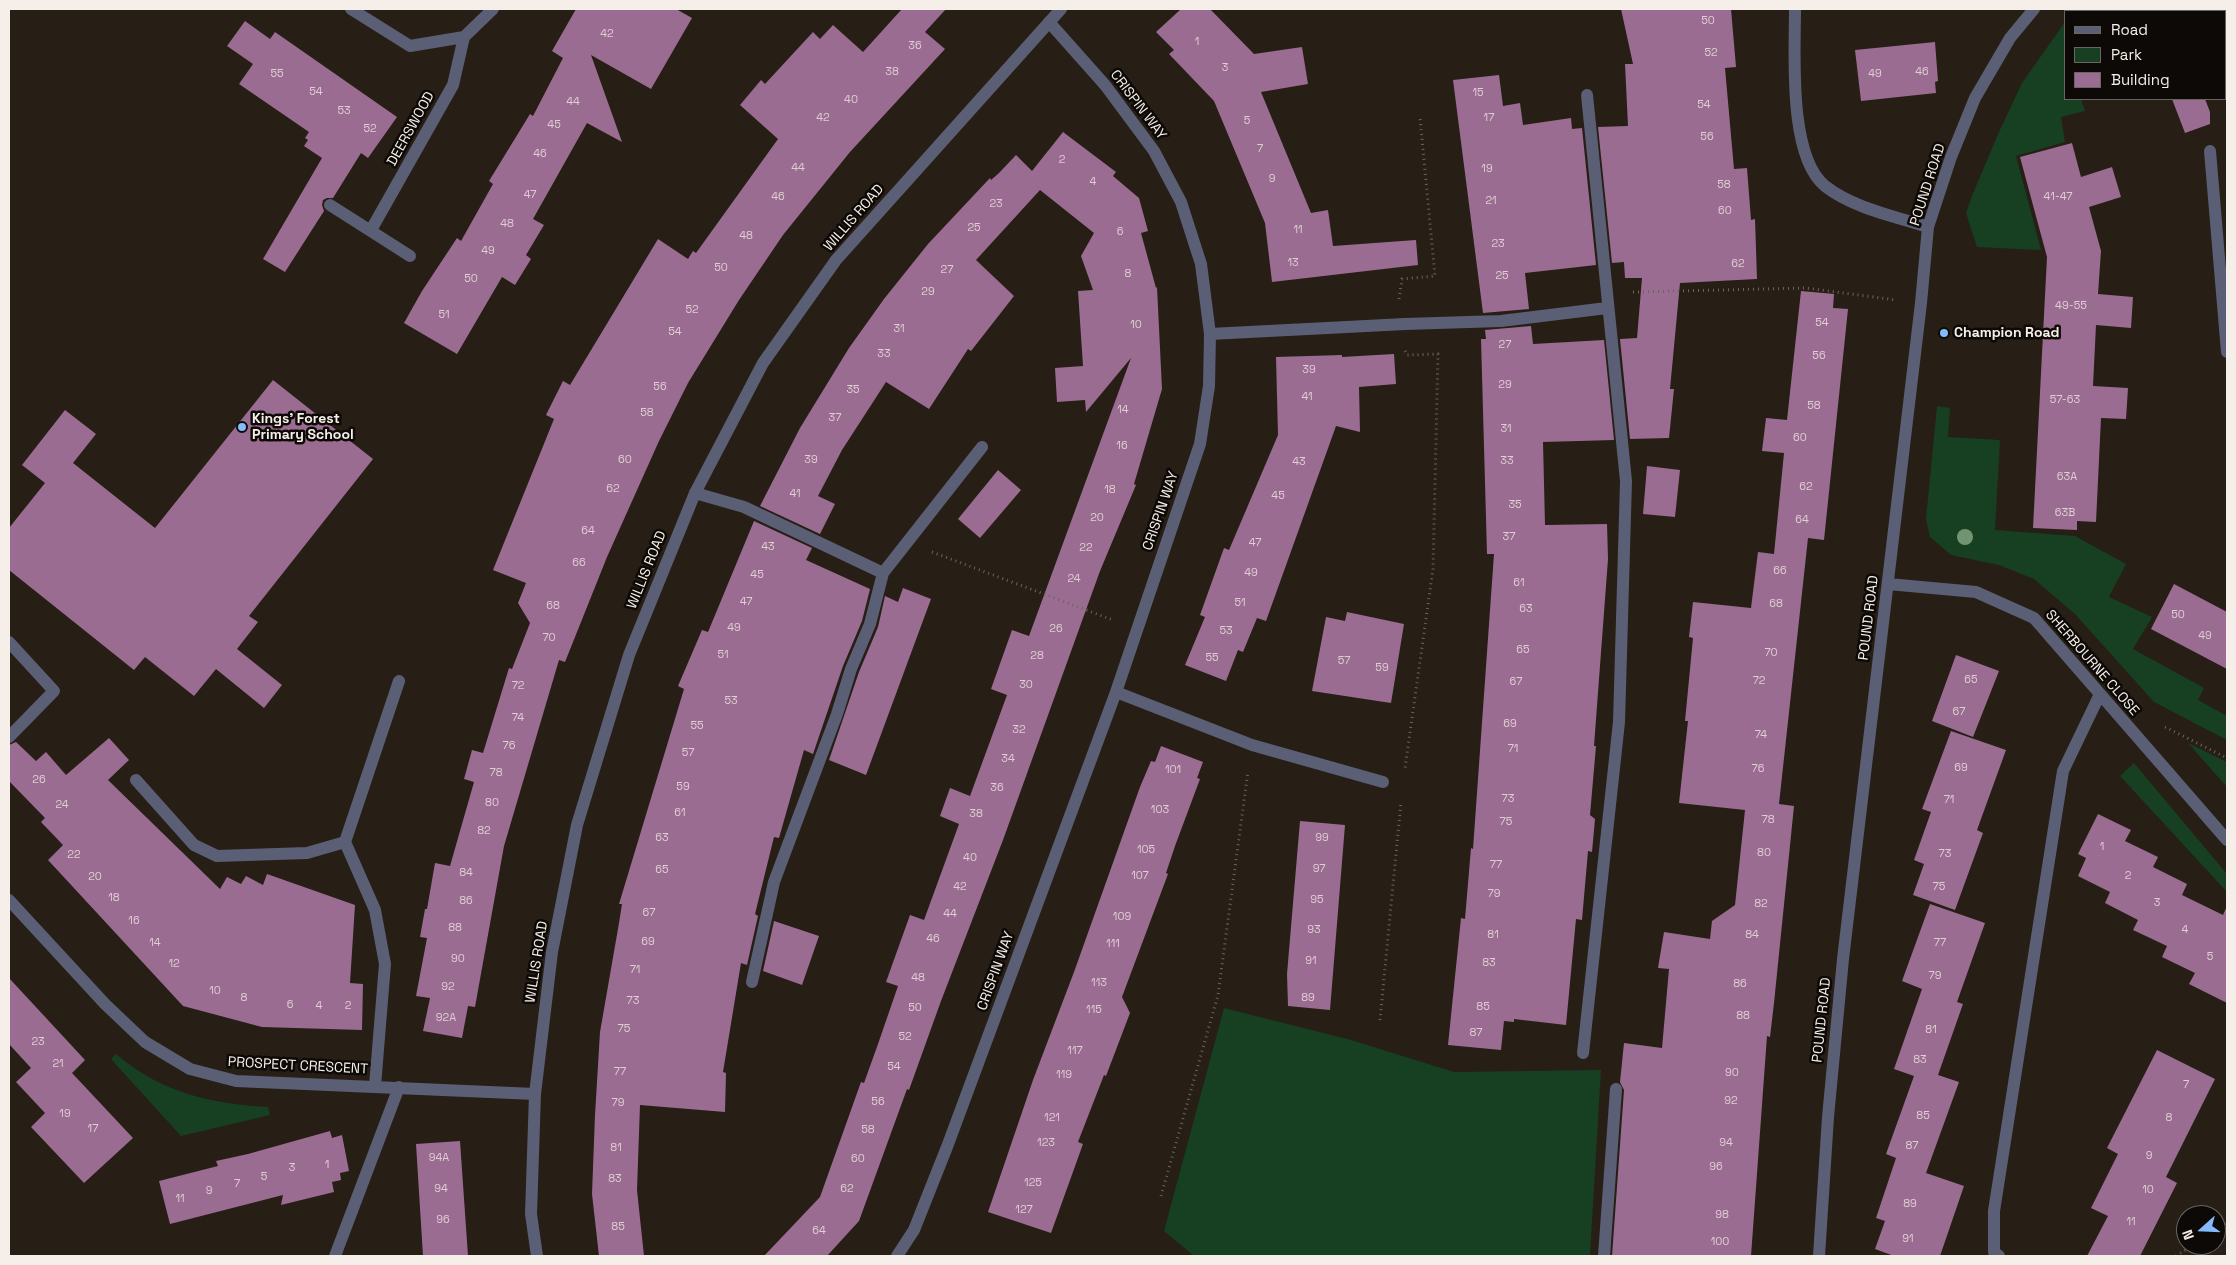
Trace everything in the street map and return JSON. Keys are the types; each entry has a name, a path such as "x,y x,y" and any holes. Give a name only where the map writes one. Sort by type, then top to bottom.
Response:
{"street":[{"path":"351,9 410,46 464,37 493,9"},
{"name":"WILLIS ROAD","path":"537,1256 531,1214 534,1094 552,952 577,825 629,654 695,493 762,364 836,260 1060,9"},
{"path":"1795,9 1796,116 1807,160 1824,185 1848,200 1928,227"},
{"name":"POUND ROAD","path":"1819,1256 1828,1117 1842,968 1921,304 1928,227 1951,157 1975,98 2010,38 2034,9"},
{"name":"CRISPIN WAY","path":"897,1256 914,1230 947,1148 1116,692 1136,628 1200,444 1209,386 1210,334 1201,264 1181,202 1154,151 1106,85 1049,22"},
{"name":"DEERSWOOD","path":"371,230 453,85 464,37"},
{"path":"1583,1052 1619,712 1626,481 1607,308 1587,95"},
{"path":"2210,151 2227,352"},
{"path":"330,205 410,256"},
{"path":"1210,334 1501,321 1607,308"},
{"path":"752,982 774,882 837,714 851,669 870,624 883,573 982,447"},
{"path":"695,493 744,507 883,573"},
{"name":"SHERBOURNE CLOSE","path":"1888,584 1976,592 2034,618 2227,840"},
{"path":"9,642 54,692 9,737"},
{"path":"375,1086 384,964 375,910 345,842 399,681"},
{"path":"1116,692 1252,745 1383,782"},
{"path":"1999,1256 1994,1252 1994,1212 2062,771 2100,694"},
{"path":"136,780 194,845 217,856 307,853 345,842"},
{"name":"PROSPECT CRESCENT","path":"9,900 118,1017 145,1042 190,1069 236,1080 534,1094"},
{"path":"335,1256 399,1087"},
{"path":"1604,1256 1616,1089"}],"path":[{"path":"1404,777 1433,569 1438,354 1407,355 1400,325 1402,279 1435,276 1420,118"},
{"path":"1607,292 1806,288 1921,304"},
{"path":"908,543 1136,628"},
{"path":"1161,1196 1218,995 1252,745"},
{"path":"1380,1020 1402,801"}],"green space":[{"path":"2064,23 2064,100 2081,100 2085,111 2061,117 2065,142 2016,156 2041,250 1977,247 1966,213 1998,134 2022,83"},
{"path":"1937,406 1950,408 1948,437 2000,440 1995,530 2075,536 2126,564 2109,597 2152,617 2133,649 2204,688 2198,700 2227,716 2227,740 2154,702 2075,614 2034,579 1999,565 1951,555 1930,537 1926,519"},
{"path":"2188,743 2227,762 2227,787"},
{"path":"2134,763 2227,874 2227,892 2120,776"},
{"path":"1224,1008 1351,1040 1454,1072 1601,1070 1590,1256 1194,1256 1164,1231"},
{"path":"116,1054 150,1078 168,1087 187,1094 226,1103 268,1107 270,1115 181,1136 111,1059"}],"building":[{"path":"576,9 676,9 692,18 651,89 591,55 622,142 587,123 533,219 544,225 526,255 531,259 515,285 502,277 457,354 404,323 422,291 457,238 461,241 493,184 489,181 530,114 533,116 563,58 552,51"},
{"path":"902,9 946,9 925,32 945,49 850,152 783,235 739,300 688,383 659,441 607,557 565,662 559,660 504,846 475,1007 468,1006 462,1038 423,1031 430,998 416,996 427,938 420,937 435,863 450,866 474,782 464,779 472,750 483,753 509,668 512,669 530,623 518,603 526,583 493,570 554,419 546,415 563,381 570,385 658,239 688,259 693,251 696,253 778,139 740,105 761,80 765,84 813,32 820,39 833,25 863,52"},
{"path":"1181,9 1210,9 1254,54 1302,47 1308,84 1261,92 1311,213 1328,210 1333,246 1416,240 1418,265 1272,282 1265,223 1214,101 1169,54 1174,50 1156,32"},
{"path":"1621,9 1731,9 1736,67 1725,68 1734,169 1747,168 1751,220 1755,219 1757,279 1680,283 1670,389 1674,389 1669,438 1630,439 1620,339 1637,338 1642,278 1625,278 1624,262 1612,263 1598,127 1628,126 1625,64 1633,64"},
{"path":"245,21 270,39 275,32 397,117 368,158 361,153 333,198 323,200 324,211 285,272 263,259 322,158 304,146 308,140 305,138 309,132 239,84 253,64 227,46"},
{"path":"1935,42 1938,81 1935,82 1936,93 1861,101 1855,50"},
{"path":"1499,75 1503,106 1520,103 1523,125 1571,118 1572,129 1582,128 1596,265 1525,273 1529,309 1483,313 1453,80"},
{"path":"2172,100 2205,100 2210,112 2210,124 2185,133"},
{"path":"1063,132 1116,172 1113,176 1139,198 1148,231 1141,233 1157,287 1162,389 1134,484 1136,485 1100,571 1003,840 909,1090 907,1089 859,1221 827,1256 764,1256 820,1197 861,1082 864,1083 898,986 886,982 910,915 924,920 959,824 940,816 950,788 970,796 1007,695 991,689 1012,630 1029,636 1131,358 1086,412 1085,400 1057,402 1055,368 1083,366 1078,291 1093,290 1081,256 1094,233 1040,190 976,260 1014,296 971,351 968,349 929,409 886,382 842,450 818,496 835,504 820,534 760,506 800,428 849,348 884,299 928,244 990,178 991,180 1016,155 1032,171"},
{"path":"2072,143 2081,177 2112,167 2121,197 2089,207 2101,251 2098,294 2133,297 2131,328 2096,325 2093,386 2128,388 2126,419 2101,418 2096,522 2077,521 2077,530 2033,528 2047,257 2020,157"},
{"path":"1801,291 1834,294 1833,308 1848,309 1824,540 1808,538 1779,804 1794,806 1770,1037 1767,1036 1751,1256 1612,1256 1624,1090 1620,1082 1624,1043 1662,1048 1669,969 1658,968 1664,932 1710,939 1712,921 1735,905 1745,810 1679,803 1688,721 1685,721 1693,638 1689,637 1693,602 1751,608 1758,552 1774,554 1784,453 1762,451 1766,418 1787,420"},
{"path":"1531,326 1533,344 1604,340 1614,440 1543,442 1545,525 1607,524 1608,559 1590,815 1595,819 1592,852 1588,851 1582,920 1576,919 1566,1025 1514,1019 1514,1022 1504,1021 1501,1050 1448,1045 1461,918 1465,919 1471,848 1473,849 1494,554 1487,554 1481,339 1486,339 1485,330"},
{"path":"1394,354 1396,384 1359,387 1360,432 1336,426 1266,621 1257,618 1243,652 1238,650 1226,681 1185,665 1205,617 1200,615 1224,548 1229,550 1278,435 1276,357 1342,355 1342,357"},
{"path":"273,380 373,459 249,616 258,622 237,649 282,685 264,708 216,669 194,696 145,657 134,670 9,570 9,528 45,483 22,465 65,410 96,434 73,463 155,528"},
{"path":"1647,466 1680,470 1675,517 1643,514"},
{"path":"998,470 1021,490 980,538 958,519"},
{"path":"754,521 812,548 806,560 870,589 862,621 843,666 813,754 804,750 779,838 774,837 755,914 758,916 747,965 741,963 723,1072 726,1073 725,1112 640,1105 637,1190 644,1256 599,1256 592,1194 595,1115 600,1032 622,904 619,904 684,689 678,686 702,630 708,632"},
{"path":"2174,584 2227,612 2227,669 2151,629"},
{"path":"903,588 931,599 866,775 829,760 859,672 878,627 885,596 898,602"},
{"path":"1347,612 1404,624 1391,703 1312,691 1326,617 1345,621"},
{"path":"1956,655 1999,671 1973,737 1932,721"},
{"path":"1951,731 2006,750 1977,830 1983,833 1955,910 1913,895 1924,864 1914,860 1931,812 1922,809"},
{"path":"109,738 129,760 108,780 220,889 227,877 241,884 246,876 263,885 267,874 355,905 350,983 363,984 362,1030 262,1027 183,1006 48,860 63,845 41,822 45,818 9,781 9,745 16,742 36,761 46,752 66,775"},
{"path":"1161,746 1203,762 1197,778 1200,779 1175,846 1166,873 1168,874 1122,997 1130,1013 1078,1142 1083,1144 1051,1233 988,1212 1033,1080 1140,787 1151,761 1155,762"},
{"path":"2098,814 2131,830 2125,841 2158,857 2153,867 2187,884 2182,895 2223,915 2227,906 2227,1003 2189,984 2195,973 2162,957 2167,946 2133,930 2138,920 2105,903 2110,892 2078,876 2086,858 2078,854"},
{"path":"1300,821 1345,825 1330,1010 1288,1006 1287,974"},
{"path":"1930,904 1985,923 1957,1002 1963,1004 1938,1075 1959,1082 1926,1173 1964,1186 1940,1256 1894,1256 1875,1249 1885,1221 1876,1218 1896,1158 1886,1154 1914,1076 1894,1069 1922,989 1902,981"},
{"path":"774,921 819,936 802,985 763,971"},
{"path":"9,978 85,1060 72,1073 133,1138 84,1183 31,1127 45,1113 16,1082 31,1068 9,1044"},
{"path":"2157,1050 2215,1079 2166,1177 2177,1183 2140,1256 2087,1256 2108,1216 2091,1208 2118,1154 2107,1148"},
{"path":"330,1131 332,1138 342,1135 349,1171 340,1173 341,1180 332,1182 334,1192 281,1205 283,1195 170,1224 159,1181 218,1166 216,1161"},
{"path":"460,1141 468,1256 423,1256 416,1144"}],"place":[{"name":"Champion Road","path":"1944,333"},
{"name":"Kings' Forest Primary School","path":"242,427"}]}
